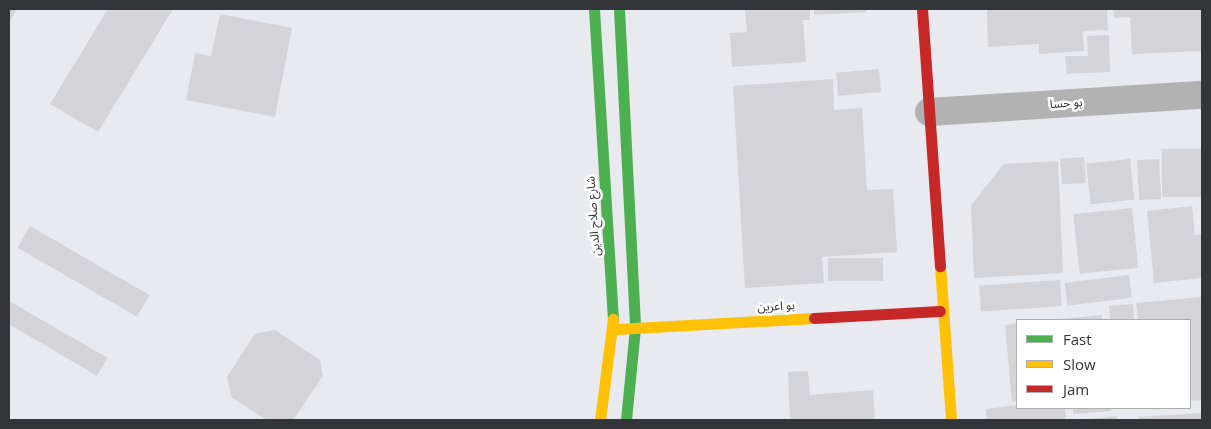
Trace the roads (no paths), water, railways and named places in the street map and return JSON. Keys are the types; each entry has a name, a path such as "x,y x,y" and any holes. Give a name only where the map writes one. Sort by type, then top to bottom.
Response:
{"street":[{"name":"شارع صلاح الدين","path":"594,9 614,329 600,420"},
{"path":"619,9 635,328 626,420"},
{"path":"922,9 940,311 951,420"},
{"name":"بو حسا","path":"929,112 1202,95"},
{"name":"بو اعرين","path":"614,329 940,311"}]}
